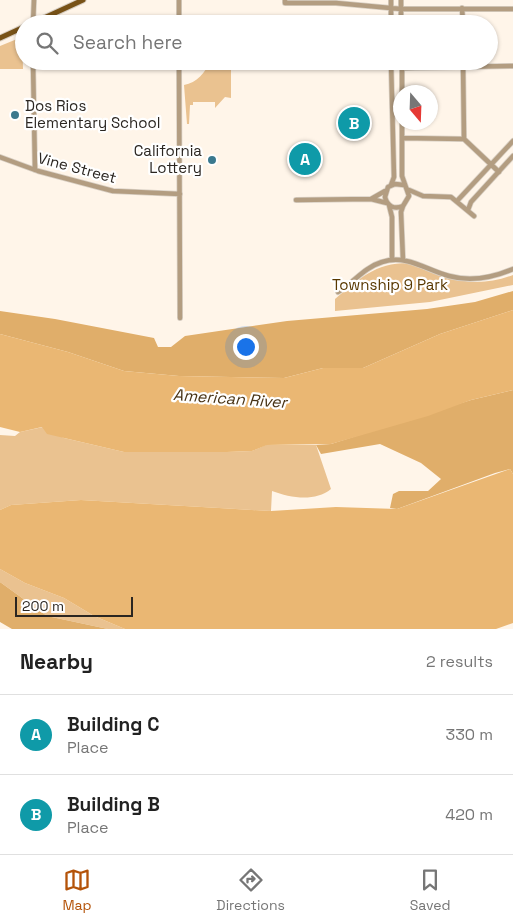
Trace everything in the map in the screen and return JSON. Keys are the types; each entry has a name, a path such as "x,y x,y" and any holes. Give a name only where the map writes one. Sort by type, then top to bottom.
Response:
{"main road":[{"path":"50,15 83,0"},
{"path":"0,38 15,31"}],"street":[{"path":"33,15 34,0"},
{"path":"178,0 179,15"},
{"path":"391,0 391,15"},
{"path":"401,0 401,15"},
{"path":"285,2 359,5 391,9 513,9"},
{"path":"462,8 462,15"},
{"path":"498,67 513,66"},
{"path":"33,70 35,170"},
{"path":"179,70 180,318"},
{"path":"371,200 386,190 394,178 391,70"},
{"path":"402,70 402,85"},
{"path":"463,70 464,139"},
{"path":"402,130 404,185 408,190 423,196 443,196 457,201 474,216"},
{"path":"402,138 464,139 499,172"},
{"path":"457,201 513,141"},
{"path":"468,210 471,202 513,156"},
{"name":"Vine Street","path":"0,157 35,170 113,191 180,194"},
{"path":"390,185 404,185"},
{"path":"386,190 385,197 392,217 392,260"},
{"path":"408,190 408,202"},
{"path":"296,200 371,200 396,208 423,196"},
{"path":"403,206 401,212 403,260"},
{"path":"338,292 369,268 392,260 403,260 449,276 465,279 491,277 513,269"}],"green space":[{"path":"15,40 15,69 0,69 0,46"},
{"path":"205,70 231,70 231,98 225,97 215,108 215,102 193,102 193,105 190,105 189,124 187,124 184,85 193,82"},
{"name":"Township 9 Park","path":"408,263 447,277 472,282 485,282 513,275 513,285 430,302 335,311 335,299 360,279 386,266"},
{"path":"43,427 64,438 124,452 227,452 252,451 266,445 316,445 331,489 318,496 303,498 272,491 271,511 81,500 11,505 0,510 0,435 15,436 20,432"},
{"path":"0,569 25,583 64,598 94,616 125,629 108,629 47,616 0,582"}],"shaded area":[{"path":"513,291 513,310 440,334 363,368 323,368 284,378 179,376 124,371 68,352 0,334 0,311 55,319 154,338 158,347 171,347 185,336 287,321 427,309 475,302"},
{"path":"513,390 513,474 510,469 495,473 397,509 390,508 393,494 399,491 428,491 441,479 421,463 380,444 321,454 316,445 331,444 471,400"},
{"path":"0,582 47,616 108,629 12,629 0,622"}],"water":[{"name":"American River","path":"513,310 513,390 471,400 428,416 331,444 267,445 252,451 227,452 124,452 47,434 42,427 20,432 0,427 0,334 68,352 124,371 179,376 284,378 323,368 363,368 440,334"},
{"path":"510,469 513,474 513,623 496,629 125,629 94,616 64,598 25,583 0,569 0,510 11,505 81,500 271,511 336,507 397,509"}],"place":[{"name":"Dos Rios Elementary School","path":"15,115"},
{"name":"Building B","path":"354,123"},
{"name":"Building C","path":"305,159"},
{"name":"California Lottery","path":"212,160"}]}
